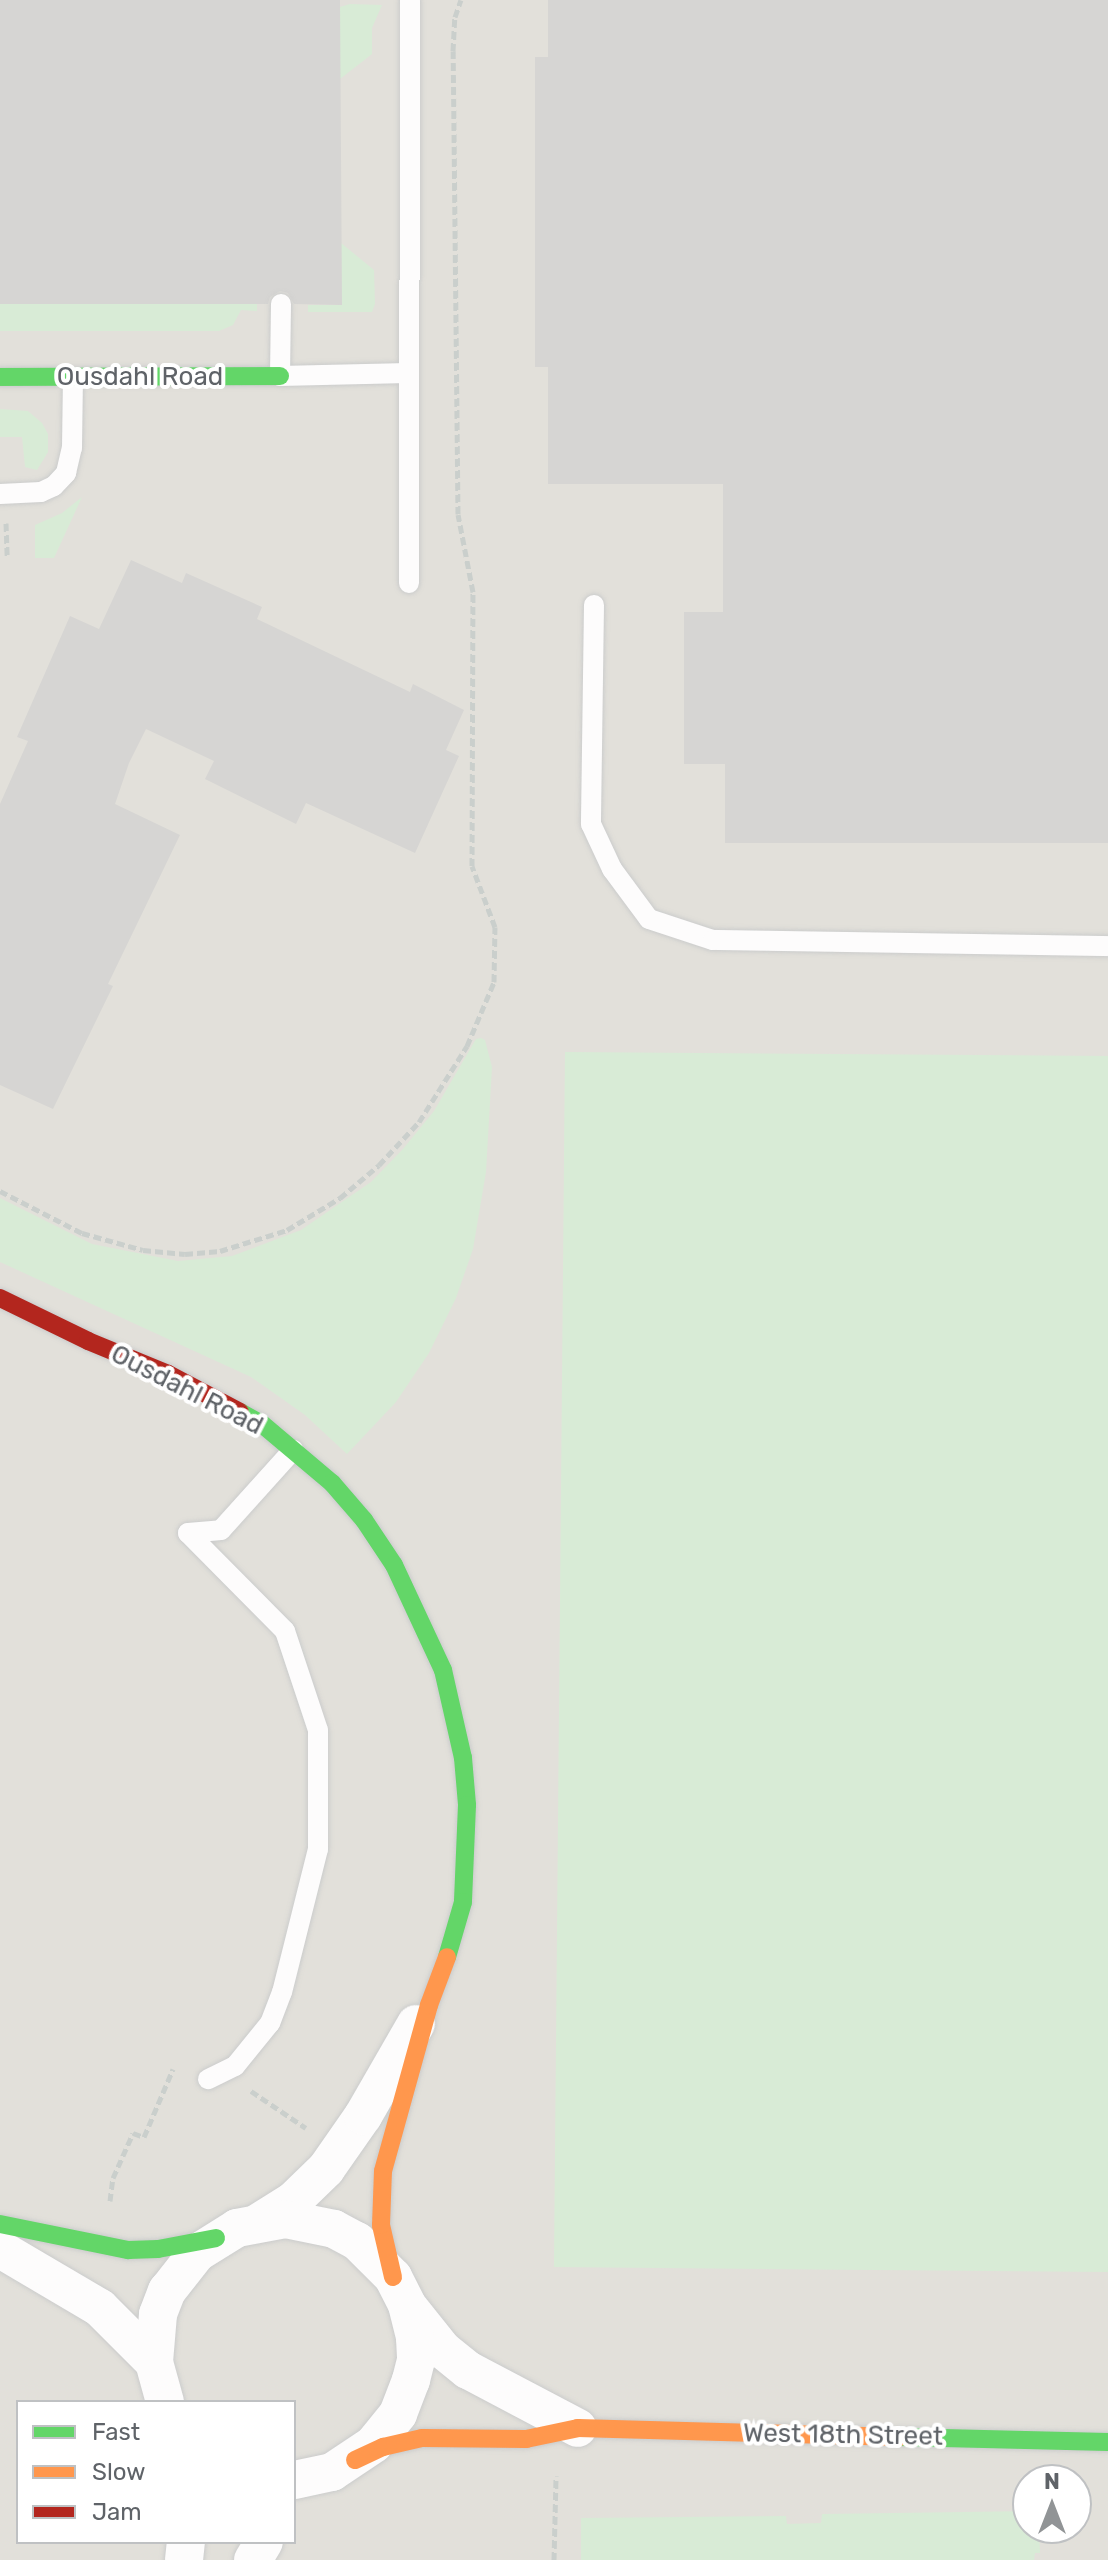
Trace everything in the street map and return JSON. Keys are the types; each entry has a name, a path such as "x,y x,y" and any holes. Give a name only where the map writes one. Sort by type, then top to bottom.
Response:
{"street":[{"name":"Ousdahl Road","path":"0,377 280,376"},
{"name":"Ousdahl Road","path":"0,1298 88,1341 168,1374 262,1424 293,1450 332,1483 364,1520 394,1565 443,1670 454,1708 467,1805 463,1902 429,2005 383,2171 381,2225 400,2291"},
{"name":"Ousdahl Road","path":"259,2222 293,2201 326,2169 363,2116 429,2005"},
{"name":"West 18th Street","path":"259,2222 297,2220 334,2229 367,2249 443,2350 468,2370 578,2428"},
{"path":"0,2224 128,2250 158,2249 216,2238 259,2222"},
{"path":"164,2400 154,2362 154,2338 167,2291 180,2271 216,2238"},
{"path":"0,2249 100,2308 154,2362"},
{"path":"296,2500 310,2485 343,2466 387,2431 411,2380 416,2360 415,2338 400,2291"},
{"name":"West 18th Street","path":"343,2466 383,2447 422,2438 526,2439 578,2428 1108,2442"},
{"path":"296,2479 343,2466"}],"lane":[{"path":"409,583 410,0"},
{"path":"281,304 280,376 408,373"},
{"path":"0,494 41,492 54,486 66,473 72,448 73,378"},
{"path":"594,605 591,824 612,869 649,919 713,940 1108,946"},
{"path":"208,2079 235,2066 270,2023 282,1992 318,1849 318,1730 285,1631 188,1533 221,1530 293,1450"}],"path":[{"path":"0,1191 82,1233 143,1250 185,1254 220,1251 287,1230 340,1198 379,1165 419,1122 467,1046 494,982 495,927 472,866 473,592 458,514 453,51 455,17 461,0"},
{"path":"6,522 7,558"},
{"path":"109,2214 113,2178 133,2133 144,2137 173,2069"},
{"path":"263,2099 306,2129"},
{"path":"554,2560 556,2475"}],"shaded area":[{"path":"0,0 1108,0 1108,2560 0,2560"}],"green space":[{"path":"350,4 382,5 372,28 372,54 340,79 340,7"},
{"path":"341,243 374,270 375,304 372,312 308,312 308,305 341,305"},
{"path":"0,304 257,304 257,311 241,310 233,325 219,331 0,331"},
{"path":"0,409 28,411 42,423 48,434 48,452 37,470 25,467 22,437 0,437"},
{"path":"82,497 54,558 35,558 35,525 62,513"},
{"path":"476,1039 485,1040 492,1067 486,1172 473,1249 456,1298 429,1353 396,1402 347,1454 305,1415 251,1377 0,1262 0,1198 92,1244 178,1261 232,1256 301,1230 371,1182 403,1149 434,1111"},
{"path":"565,1052 1108,1056 1108,2272 554,2267"},
{"path":"1012,2511 1012,2544 1040,2544 1040,2553 1035,2553 1034,2560 581,2560 581,2518 786,2516 787,2524 821,2523 822,2514"}],"building":[{"path":"0,0 340,0 342,305 294,304 288,293 280,291 270,297 268,304 0,304"},
{"path":"548,0 1108,0 1108,843 725,843 725,764 684,764 684,612 723,612 723,484 548,484 548,367 535,367 535,57 548,57"},
{"path":"131,560 182,583 186,573 262,607 257,619 410,692 413,684 464,710 446,750 459,756 415,853 306,803 296,824 205,779 214,761 146,729 129,763 115,804 180,835 108,984 113,986 53,1109 0,1085 0,804 28,741 17,737 70,616 99,629"}],"traffic: fast":[{"path":"0,377 280,376"},
{"path":"240,1412 262,1424 332,1483 364,1520 394,1565 443,1670 463,1758 467,1805 463,1902 447,1957"},
{"path":"0,2224 128,2250 158,2249 216,2238"},
{"path":"900,2437 1108,2442"}],"traffic: slow":[{"path":"393,2277 381,2225 383,2171 429,2005 447,1957"},
{"path":"355,2460 383,2447 422,2438 526,2439 578,2428 900,2437"}],"traffic: jam":[{"path":"0,1298 88,1341 168,1374 240,1412"}]}
